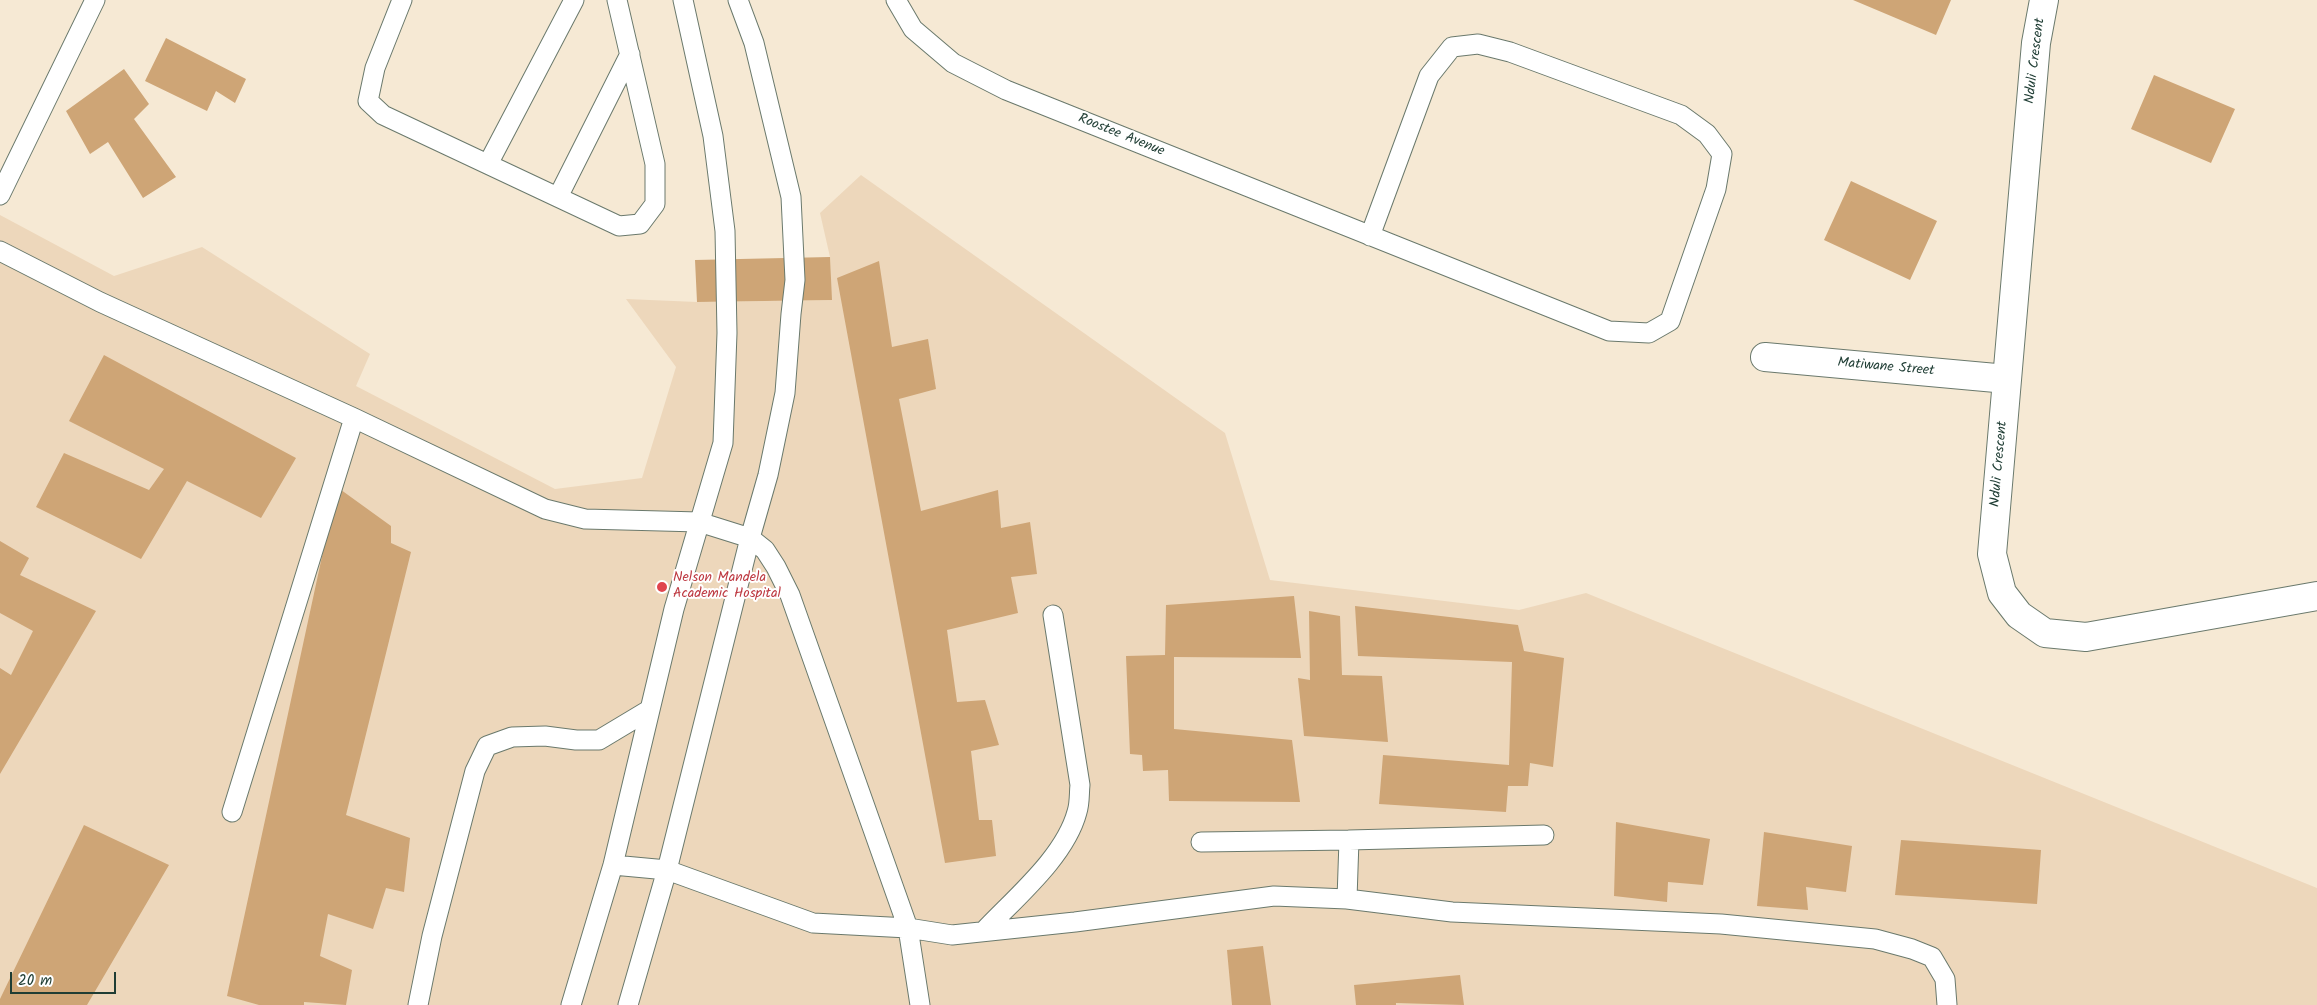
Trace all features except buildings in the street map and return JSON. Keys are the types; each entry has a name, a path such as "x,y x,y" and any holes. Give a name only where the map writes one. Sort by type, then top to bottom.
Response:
{"street":[{"name":"Nduli Crescent","path":"2044,0 2036,43 1992,554 2002,593 2019,616 2045,633 2086,637 2317,596"},
{"name":"Matiwane Street","path":"1765,357 2007,379"}],"lane":[{"path":"0,195 95,0"},
{"path":"402,0 375,68 368,101 383,114 619,226 640,224 655,204 655,164 617,0"},
{"path":"488,164 574,0"},
{"path":"571,1005 613,866 648,710 699,522 723,443 727,333 725,231 713,136 683,0"},
{"path":"628,1005 667,870 750,538 768,475 785,393 790,314 796,280 791,198 754,43 738,0"},
{"name":"Roostee Avenue","path":"896,0 913,29 953,63 1006,90 1370,236 1609,331 1649,332 1670,321 1716,189 1722,154 1707,134 1682,115 1510,52 1478,44 1452,46 1429,76 1370,236"},
{"path":"558,197 630,54"},
{"path":"0,251 100,302 354,418 545,509 585,519 699,522 750,538 770,558 790,596 908,928 920,1005"},
{"path":"232,812 354,418"},
{"path":"984,931 1045,867 1067,836 1078,811 1080,785 1053,615"},
{"path":"418,1005 432,936 475,771 488,746 512,737 545,736 576,740 599,740 648,710"},
{"path":"1201,842 1544,835"},
{"path":"1347,899 1349,840"},
{"path":"613,866 667,870 813,923 908,928 952,935 1104,919 1274,896 1347,899 1452,912 1720,924 1875,939 1912,949 1932,957 1945,979 1947,1005"}],"shaded area":[{"name":"Nelson Mandela Academic Hospital","path":"861,175 1225,433 1270,580 1519,610 1586,593 2317,888 2317,1005 0,1005 0,215 114,276 202,247 370,354 356,386 555,489 642,478 676,367 626,299 697,302 831,300 830,257 820,213"}],"place":[{"name":"Nelson Mandela Academic Hospital","path":"662,587"}]}
